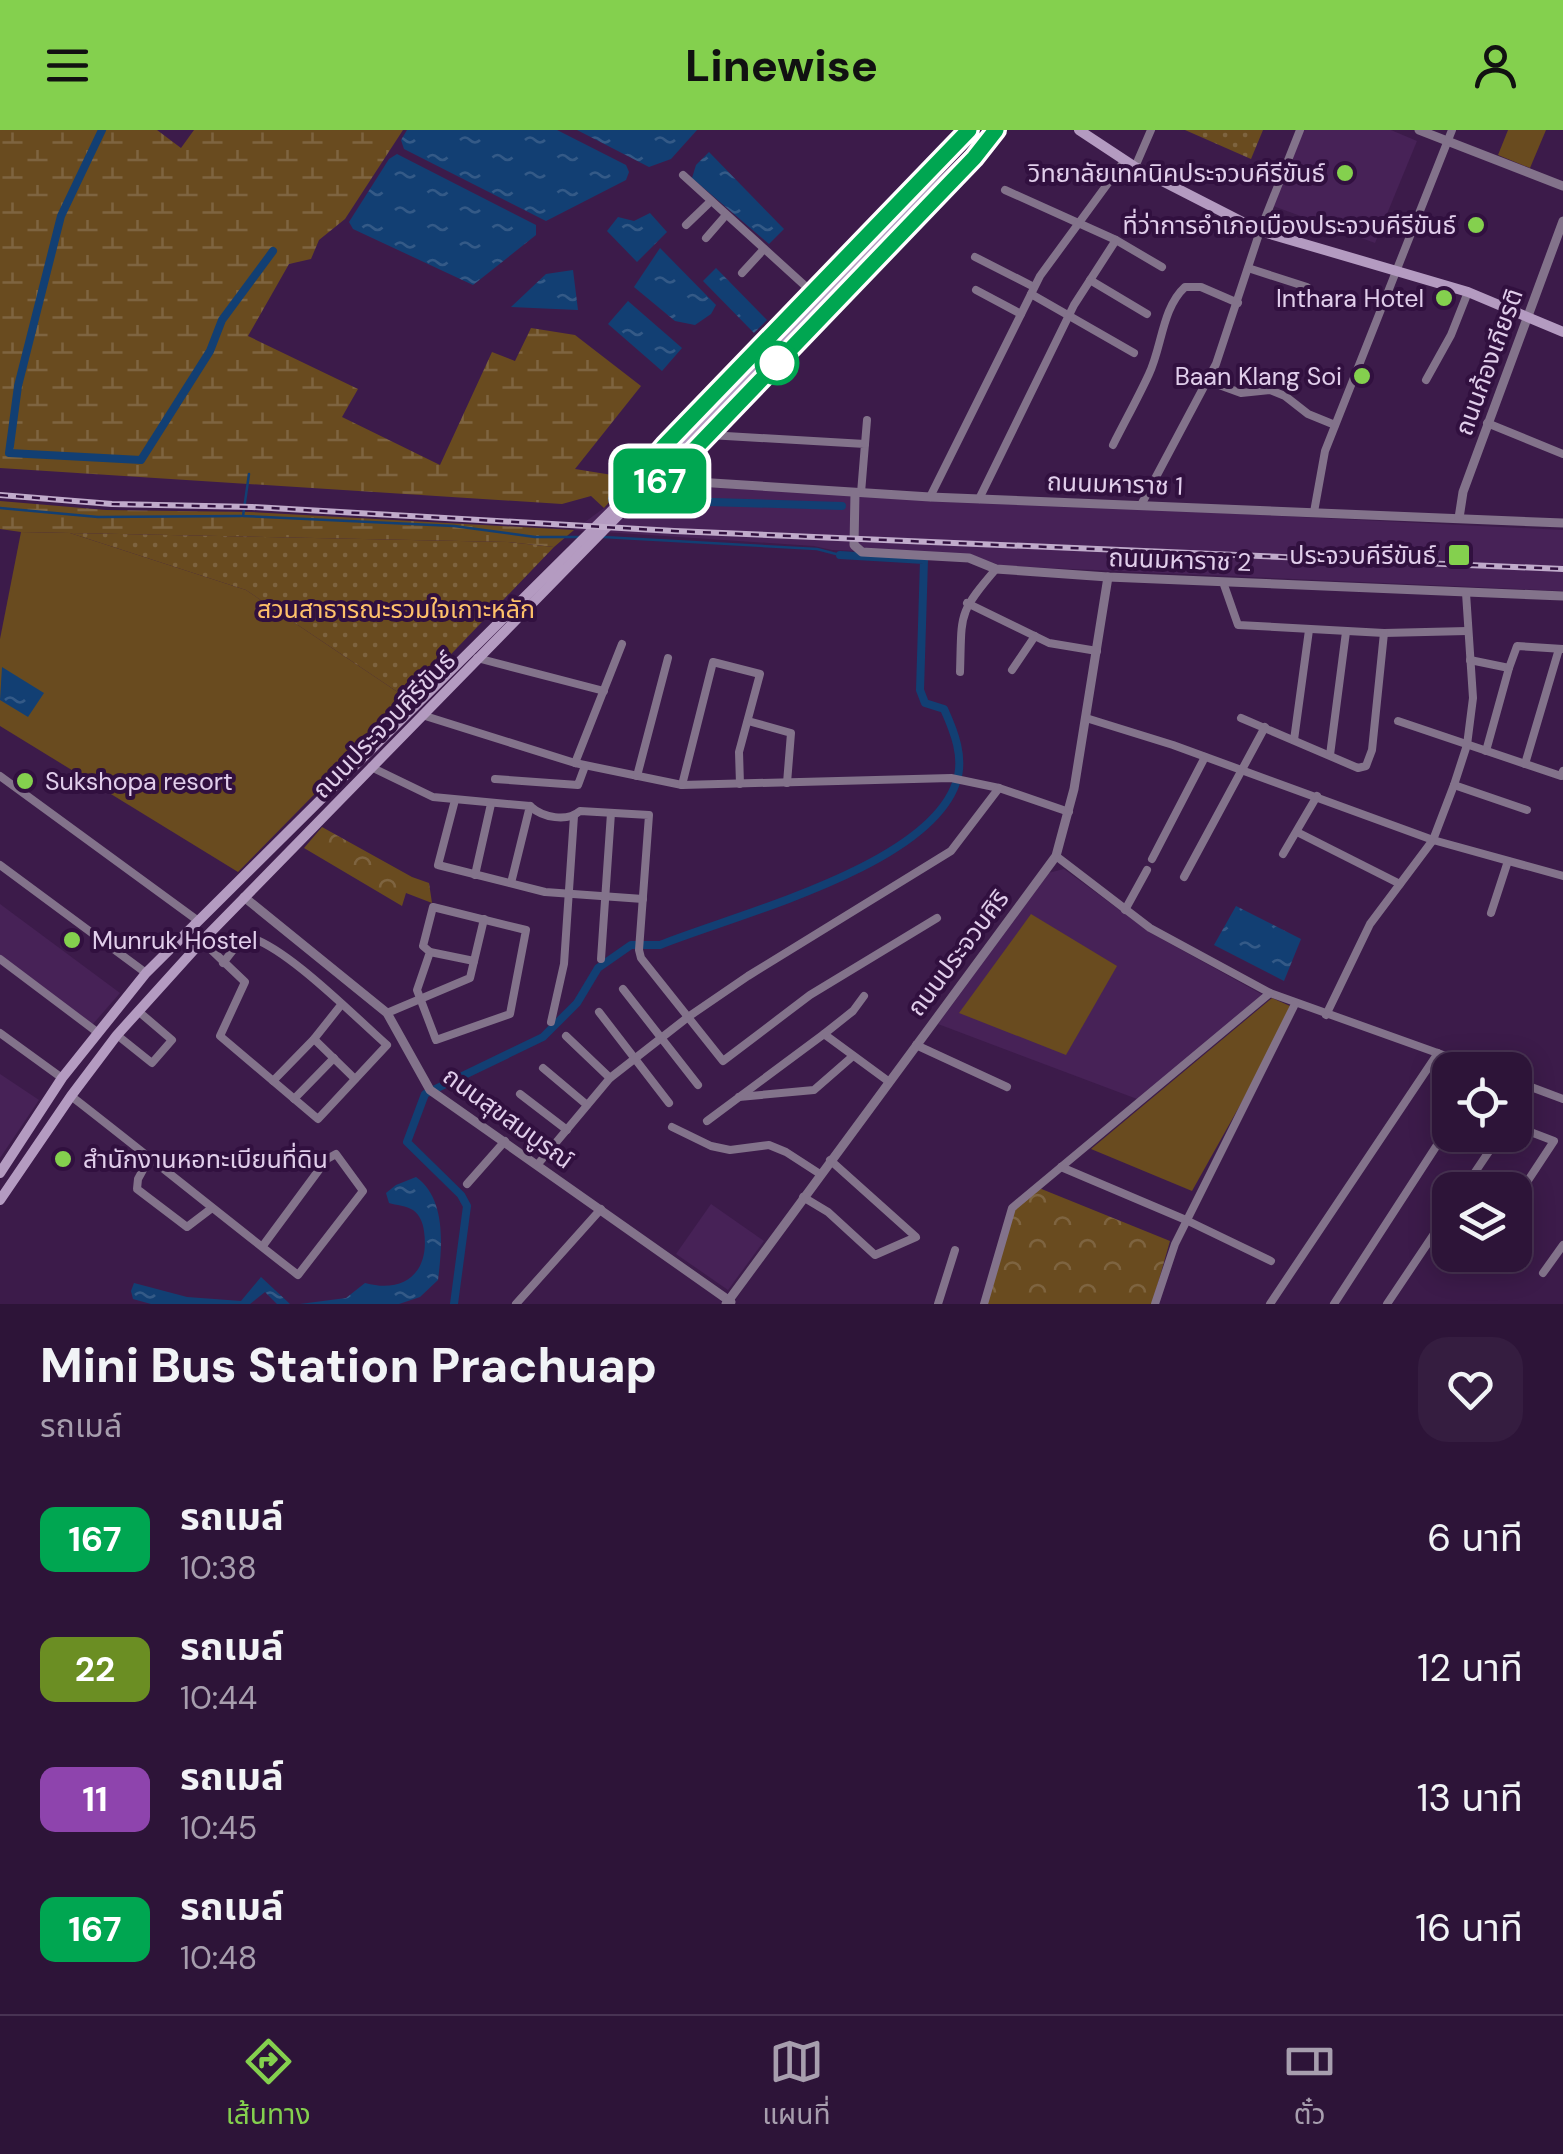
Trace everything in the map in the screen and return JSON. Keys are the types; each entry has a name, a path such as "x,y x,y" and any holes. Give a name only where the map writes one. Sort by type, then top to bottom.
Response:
{"main road":[{"path":"971,130 647,466 652,477 665,480 974,158 995,130"},
{"name":"ถนนประจวบคีรีขันธ์","path":"686,441 971,130"},
{"name":"ถนนประจวบคีรีขันธ์","path":"0,1172 62,1078 146,973 557,570 995,130"},
{"path":"1079,130 1130,163 1260,231 1468,292 1563,332"},
{"name":"ถนนประจวบคีรีขันธ์","path":"0,1200 117,1034 557,570"}],"street":[{"path":"930,497 1032,291 1151,130"},
{"path":"1140,505 1208,382 1300,130"},
{"path":"1419,130 1563,186"},
{"path":"1314,512 1335,425 1452,130"},
{"path":"682,175 812,292"},
{"path":"1004,190 1116,240 1162,267"},
{"path":"686,225 711,201"},
{"path":"706,238 726,214"},
{"name":"ถนนก้องเกียรติ","path":"1459,518 1463,492 1487,423 1563,221"},
{"path":"979,499 1068,316 1116,240"},
{"path":"742,273 764,249"},
{"path":"976,256 1134,353"},
{"path":"1248,268 1307,287"},
{"path":"1090,280 1147,314"},
{"path":"1113,445 1151,371 1179,293 1185,288 1201,287 1238,304"},
{"path":"976,290 1021,314"},
{"path":"1426,380 1451,336 1468,292"},
{"path":"1208,382 1241,393 1270,390 1286,396 1308,414 1335,425"},
{"path":"858,493 867,420"},
{"path":"1487,423 1563,454"},
{"path":"709,435 864,444"},
{"name":"ถนนมหาราช 1","path":"665,480 930,497 1563,523"},
{"name":"ถนนมหาราช 2","path":"858,493 854,533 858,551 969,558 996,569 1108,577 1563,596"},
{"path":"960,672 962,614 996,569"},
{"name":"ถนนประจวบศิริ","path":"730,1303 802,1197 1056,856 1069,812 1108,577"},
{"path":"1223,582 1238,624 1384,634 1467,631"},
{"path":"1326,1015 1370,924 1432,840 1454,786 1467,745 1473,698 1466,592"},
{"path":"967,603 1050,643 1098,651"},
{"path":"1294,740 1309,630"},
{"path":"1330,755 1346,632"},
{"path":"1241,718 1358,768 1366,766 1372,750 1384,634"},
{"path":"1012,670 1036,636"},
{"path":"495,778 578,785 580,764 622,644"},
{"path":"1486,751 1517,646 1561,649 1525,764"},
{"path":"477,658 604,691"},
{"path":"637,776 668,658"},
{"path":"1470,660 1509,668"},
{"path":"682,784 713,662 760,674 739,752 740,784"},
{"path":"422,714 580,764 682,784 951,778 998,788 1069,812"},
{"path":"1086,718 1318,796 1432,840 1563,876"},
{"path":"748,721 792,733 787,756 788,783"},
{"path":"1398,721 1562,776 1563,771"},
{"path":"1184,877 1265,727"},
{"path":"1152,859 1205,757"},
{"path":"370,767 433,797 530,806 536,812 558,818 580,811 649,815 641,958 724,1061 810,995 937,918"},
{"path":"0,776 197,920"},
{"path":"1454,786 1527,810"},
{"path":"538,1164 610,1078 748,976 950,851 998,788"},
{"path":"1283,854 1318,796"},
{"path":"455,800 438,866 545,892 644,900"},
{"path":"475,875 491,804"},
{"path":"511,883 530,806"},
{"path":"602,959 611,813"},
{"path":"551,1022 564,964 574,816"},
{"path":"1297,832 1400,884"},
{"path":"1056,856 1150,928 1270,993 1435,1052"},
{"path":"1490,913 1508,861"},
{"path":"0,866 146,973"},
{"path":"1126,910 1147,870"},
{"name":"ถนนสุขสมบูรณ์","path":"244,897 387,1013 430,1090 730,1303"},
{"path":"430,952 417,990 436,1040 510,1014 526,930 434,907 423,946 430,952 474,961"},
{"path":"387,1013 470,978 484,918"},
{"path":"202,941 223,963 245,982 220,1036 318,1119 387,1045 258,938 244,936 223,963"},
{"path":"0,959 97,1032"},
{"path":"623,990 698,1085"},
{"path":"984,1304 1012,1208 1270,993"},
{"path":"707,1120 854,1011 864,996"},
{"path":"1155,1304 1186,1220 1294,1004"},
{"path":"273,1081 341,1005"},
{"path":"117,1034 152,1062 172,1040 138,1012"},
{"path":"598,1012 669,1103"},
{"path":"0,1033 62,1078"},
{"path":"824,1034 888,1081"},
{"path":"566,1036 610,1078"},
{"path":"314,1038 355,1079"},
{"path":"915,1045 1006,1088"},
{"path":"739,1097 814,1090 853,1056"},
{"path":"294,1099 334,1058"},
{"path":"1270,1304 1432,1062"},
{"path":"542,1068 588,1105"},
{"path":"1532,1087 1563,1099"},
{"path":"520,1094 567,1130"},
{"path":"71,1096 150,1157 212,1208 262,1247 298,1275 364,1191 336,1154 327,1159 262,1247"},
{"path":"672,1127 730,1150 769,1146 820,1174"},
{"path":"1532,1133 1554,1141 1532,1174"},
{"path":"468,1184 504,1141"},
{"path":"1334,1304 1433,1152"},
{"path":"150,1157 138,1179 137,1190 187,1227 212,1208"},
{"path":"802,1197 828,1212 874,1255 916,1237 830,1160"},
{"path":"1061,1167 1271,1261"},
{"path":"516,1304 601,1208"},
{"path":"1388,1304 1432,1237"},
{"path":"1544,1273 1563,1245"},
{"path":"938,1304 955,1250"}],"shaded area":[{"name":"วิทยาลัยเทคนิคประจวบคีรีขันธ์","path":"1303,130 1391,130 1417,141 1375,243 1273,206"},
{"path":"657,485 1563,530 1563,591 1002,566 971,555 832,550 574,530 604,508"},
{"path":"1064,869 1151,933 1263,995 1137,1099 938,1024 1048,873"},
{"path":"0,904 120,993 92,1025 0,955"},
{"path":"0,1074 39,1100 0,1158"},
{"path":"711,1204 764,1241 728,1290 676,1254"}],"green space":[{"path":"0,130 157,130 181,148 194,130 403,130 345,219 319,240 311,259 289,264 248,336 358,389 342,417 440,465 492,352 515,361 531,328 575,335 641,386 575,469 631,478 604,508 591,496 562,504 0,468"},
{"path":"1185,130 1263,130 1251,159"},
{"path":"1508,130 1546,130 1530,168 1498,155"},
{"path":"0,501 106,510 250,512 574,530 554,547 508,542 21,532 0,529"},
{"path":"21,532 70,533 246,590 408,699 238,872 0,726 0,639"},
{"name":"สวนสาธารณะรวมใจเกาะหลัก","path":"70,533 508,542 554,547 408,699 246,590"},
{"path":"322,827 429,883 432,903 406,893 402,906 304,848"},
{"path":"1031,914 1117,966 1066,1055 959,1013"},
{"path":"1272,998 1290,1006 1272,1048 1192,1191 1091,1149"},
{"path":"1039,1188 1170,1241 1152,1304 987,1304 1014,1210"}],"water":[{"path":"407,130 557,130 626,165 629,172 626,180 546,221 404,149 401,140"},
{"path":"577,130 697,130 671,159 649,167"},
{"path":"709,152 784,229 769,244 692,178 696,165"},
{"path":"397,154 536,225 536,235 473,285 353,229 349,222 389,159"},
{"path":"650,213 667,232 637,262 607,231 618,217 634,221"},
{"path":"660,248 716,305 711,314 695,325 675,321 634,287"},
{"path":"716,268 767,320 754,333 703,281"},
{"path":"573,270 578,310 511,307 546,274"},
{"path":"628,301 682,348 662,371 608,324"},
{"path":"2,667 44,693 28,717 0,700"},
{"path":"1236,906 1301,939 1284,981 1214,945"},
{"path":"416,1177 426,1186 438,1211 438,1280 420,1297 399,1304 300,1304 346,1298 365,1283 392,1285 412,1277 423,1258 423,1225 413,1210 389,1203 386,1193"},
{"path":"261,1277 290,1304 277,1304 265,1292 250,1304 151,1304 133,1299 131,1291 134,1283 187,1297 241,1301"}],"waterway":[{"path":"102,130 61,216 18,386 9,453 141,460 210,351 222,320 273,251"},
{"path":"249,474 243,516 454,526 535,537 580,537"},
{"path":"612,499 842,506"},
{"path":"0,508 98,517 241,516"},
{"path":"603,537 817,549 840,555"},
{"path":"454,1304 467,1206 461,1195 407,1142 425,1094 543,1037 577,1003 598,968 631,945 660,945 780,902 870,863 908,839 938,813 956,783 959,754 951,726 944,709 925,703 920,690 924,560 840,555"}],"railway":[{"path":"0,495 112,504 252,507 674,531 1563,569"}],"bus line":[{"name":"167","path":"969,130 665,445 647,466 648,474 658,481 665,480 974,158 996,130"}],"place":[{"name":"วิทยาลัยเทคนิคประจวบคีรีขันธ์","path":"1345,173"},
{"name":"ที่ว่าการอำเภอเมืองประจวบคีรีขันธ์","path":"1476,225"},
{"name":"Inthara Hotel","path":"1444,298"},
{"name":"Baan Klang Soi","path":"1362,376"},
{"name":"ประจวบคีรีขันธ์","path":"1459,555"},
{"name":"Sukshopa resort","path":"25,781"},
{"name":"Munruk Hostel","path":"72,940"},
{"name":"สำนักงานหอทะเบียนที่ดิน","path":"63,1159"}]}
